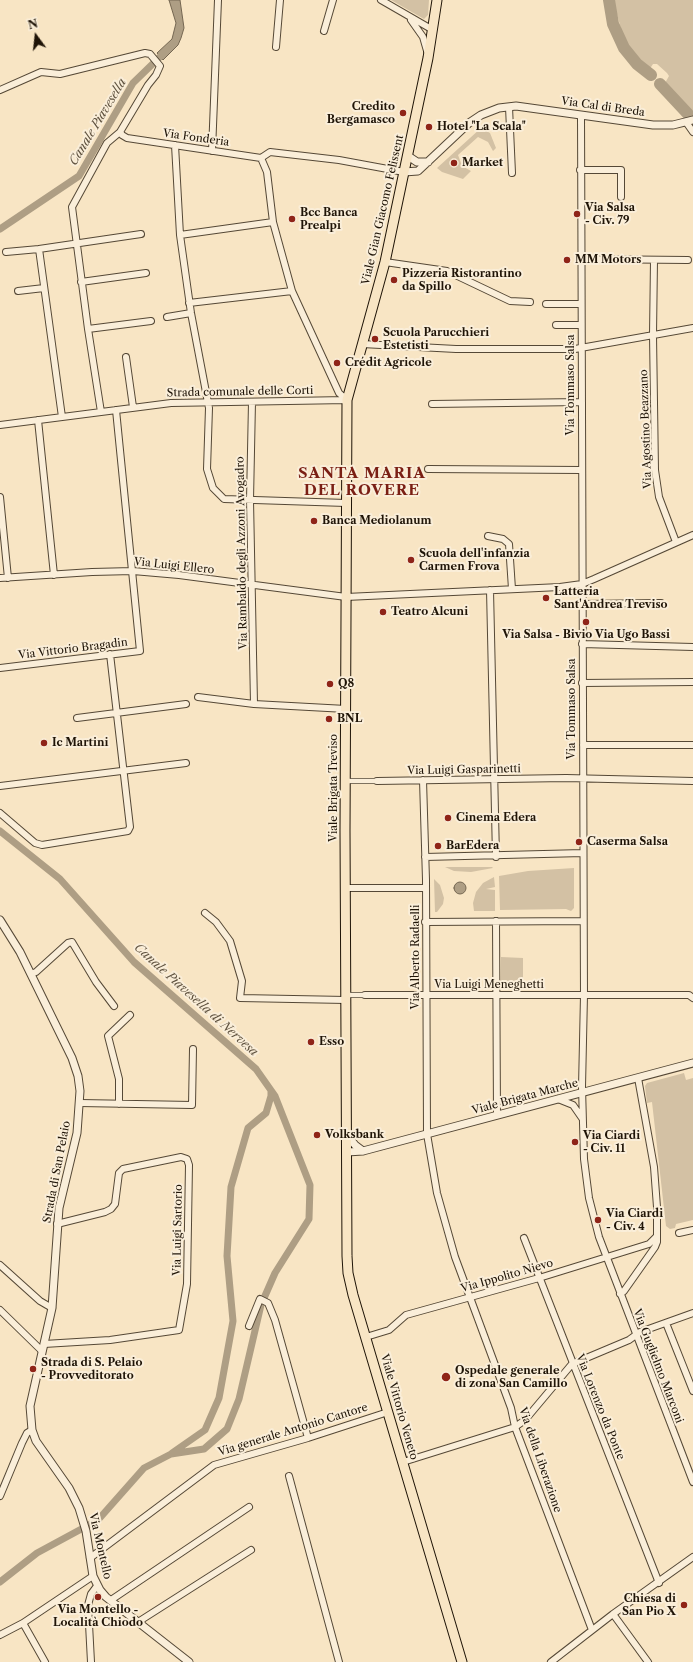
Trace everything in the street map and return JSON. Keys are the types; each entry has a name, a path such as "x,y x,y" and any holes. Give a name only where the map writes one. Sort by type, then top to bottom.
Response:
{"main road":[{"name":"Viale Gian Giacomo Felissent","path":"347,400 385,262 428,58 437,0"},
{"name":"Viale Brigata Treviso","path":"347,400 347,1152"},
{"name":"Viale Vittorio Veneto","path":"347,1152 347,1268 462,1662"}],"street":[{"path":"212,151 218,0"},
{"path":"276,47 280,0"},
{"path":"324,31 333,0"},
{"path":"381,0 433,30"},
{"path":"408,16 423,37 428,58"},
{"path":"0,90 41,72 60,74 130,56 150,54 159,64 159,70 148,85 120,132 107,143 72,207 88,329 101,412"},
{"path":"509,107 512,173"},
{"name":"Via Cal di Breda","path":"404,172 418,171 460,131 481,115 509,107 653,125 665,125 689,121"},
{"name":"Via Tommaso Salsa","path":"581,115 580,259 584,995 582,1093 583,1121"},
{"path":"689,121 693,132"},
{"name":"Via Fonderia","path":"120,132 127,138 261,158"},
{"path":"175,145 180,235 189,303 209,402 207,462 211,484 217,494 224,499 346,503"},
{"path":"347,400 339,393 292,291 273,222 267,172 261,158 270,152 340,160 404,172"},
{"path":"408,156 417,162 428,162"},
{"path":"580,170 621,170 621,197"},
{"path":"180,235 273,222"},
{"path":"6,252 39,249 76,242 141,234"},
{"path":"39,249 62,417"},
{"path":"580,259 688,260"},
{"name":"Via Agostino Beazzano","path":"654,260 653,335 656,484 663,509 676,542"},
{"path":"385,262 447,271 510,301 530,302"},
{"path":"82,282 146,273"},
{"path":"18,291 44,288"},
{"path":"189,303 292,291"},
{"path":"546,304 581,304"},
{"path":"167,318 191,313"},
{"path":"88,329 151,321"},
{"name":"Via Tommaso Salsa","path":"556,325 581,325"},
{"path":"362,344 502,350 581,349 693,328"},
{"path":"126,357 133,407"},
{"name":"Strada comunale delle Corti","path":"0,426 171,403 347,400"},
{"name":"Via Rambaldo degli Azzoni Avogadro","path":"252,402 250,500 254,704"},
{"path":"432,404 581,402"},
{"path":"116,410 133,571"},
{"path":"38,420 54,575"},
{"path":"428,469 581,470"},
{"path":"0,497 8,578"},
{"name":"Via Luigi Ellero","path":"0,578 133,571 179,575 346,597 560,587 582,584 693,535"},
{"path":"488,536 502,539 509,544 512,589"},
{"name":"Via Vittorio Bragadin","path":"0,668 140,651 133,571"},
{"path":"490,590 496,779 496,857"},
{"path":"582,604 661,603"},
{"path":"582,644 693,647"},
{"path":"0,813 35,843 42,845 128,830 130,827 110,654"},
{"path":"582,683 693,682"},
{"path":"198,697 254,704 346,709"},
{"path":"77,718 186,704"},
{"path":"582,745 693,745"},
{"path":"0,786 186,762"},
{"name":"Via Luigi Gasparinetti","path":"346,781 496,779 693,781"},
{"name":"Via Alberto Radaelli","path":"423,780 426,888 425,994 427,1134"},
{"path":"425,857 496,857 512,854 583,853"},
{"path":"346,888 426,888"},
{"path":"206,913 216,922 230,942 242,981 240,998 346,997"},
{"name":"Strada di San Pelaio","path":"0,920 14,941 31,974 75,1066 79,1084 80,1103 77,1133 61,1197 57,1224 52,1308 30,1406 32,1430"},
{"path":"425,922 583,921"},
{"path":"496,922 497,1115"},
{"path":"31,974 36,972 68,943 72,942 96,982 114,1006"},
{"name":"Via Luigi Meneghetti","path":"346,997 365,995 425,994 689,995 693,998"},
{"path":"119,1104 119,1079 108,1036 130,1015"},
{"path":"80,1103 192,1104 193,1049"},
{"name":"Viale Brigata Marche","path":"347,1152 363,1151 693,1063"},
{"path":"620,1294 624,1291 656,1244 657,1207 654,1168 638,1078"},
{"path":"558,1099 573,1105 583,1121"},
{"name":"Via Guglielmo Marconi","path":"583,1121 589,1198 606,1257 693,1482"},
{"name":"Via della Liberazione","path":"427,1134 437,1193 455,1257 511,1408 515,1427 592,1630"},
{"path":"347,1135 355,1145 363,1151"},
{"name":"Via Luigi Sartorio","path":"43,1348 179,1330 187,1284 189,1165 187,1159 181,1157 123,1169 119,1173 115,1204 110,1209 105,1212 57,1224"},
{"path":"679,1233 693,1230"},
{"name":"Via Ippolito Nievo","path":"366,1337 389,1330 406,1315 539,1278 649,1244 656,1237"},
{"name":"Via Lorenzo da Ponte","path":"524,1238 572,1364 659,1583"},
{"path":"649,1244 653,1250"},
{"path":"0,1265 40,1301 52,1308"},
{"path":"249,1326 261,1300 268,1303 276,1325 308,1438"},
{"path":"0,1310 43,1348"},
{"path":"403,1462 515,1427 525,1420 572,1364 629,1340 636,1335 693,1312"},
{"path":"666,1323 693,1391"},
{"name":"Via generale Antonio Cantore","path":"90,1558 214,1465 308,1438 388,1412"},
{"path":"1,1492 27,1433 32,1430"},
{"name":"Via Montello","path":"32,1430 36,1441 75,1498 83,1518 93,1576 97,1586 111,1600 189,1662"},
{"path":"290,1476 339,1662"},
{"path":"111,1600 249,1507"},
{"path":"138,1622 251,1550"},
{"path":"551,1662 613,1614 659,1583 693,1557"},
{"path":"0,1636 23,1623 93,1576"},
{"path":"91,1662 88,1605 91,1594 97,1586"},
{"path":"613,1614 648,1662"},
{"path":"23,1623 44,1662"}],"shaded area":[{"path":"169,0 180,0 184,28 178,45 163,60 157,53 172,39 176,23"},
{"path":"391,0 429,0 428,15 424,19"},
{"path":"613,0 693,0 693,112 690,113 665,83 669,76 667,73 657,64 653,64 649,70 625,43"},
{"path":"481,128 490,133 496,148 493,151 488,142 478,137 458,155 462,166 471,171 463,179 442,172 437,168"},
{"path":"445,867 493,868 471,872 454,871"},
{"path":"574,868 574,908 571,911 566,909 500,910 499,876 528,871"},
{"path":"494,877 495,887 486,889 495,890 495,911 474,911 473,903 476,892 483,883"},
{"path":"434,879 440,885 444,898 443,904 437,912 435,912"},
{"path":"462,882 465,883 465,893 458,894 455,893 454,886 455,883"},
{"path":"501,957 523,958 523,990 501,990"},
{"path":"684,1073 686,1080 693,1078 693,1220 676,1224 675,1228 670,1229 666,1226 652,1102 647,1103 645,1086 647,1083"}],"waterway":[{"path":"609,0 613,24 624,48 637,64 651,75"},
{"name":"Canale Piavesella","path":"0,229 79,176 133,83 167,50"},
{"path":"660,84 688,114"},
{"name":"Canale Piavesella di Nervesa","path":"0,831 60,879 134,962 256,1069 275,1096 310,1185 309,1219 275,1273 261,1305 239,1399 227,1429 204,1449 171,1454 144,1468 98,1520 37,1553 0,1582"},
{"name":"Canale Piavesella di Nervesa","path":"172,1453 205,1430 219,1398 233,1321 227,1256 231,1187 248,1128 266,1113 271,1091"}],"place":[{"name":"Credito Bergamasco","path":"403,113"},
{"name":"Hotel \"La Scala\"","path":"429,127"},
{"name":"Market","path":"454,163"},
{"name":"Via Salsa - Civ. 79","path":"577,214"},
{"name":"Bcc Banca Prealpi","path":"292,219"},
{"name":"MM Motors","path":"567,260"},
{"name":"Pizzeria Ristorantino da Spillo","path":"394,280"},
{"name":"Scuola Parucchieri Estetisti","path":"375,339"},
{"name":"Crédit Agricole","path":"337,363"},
{"name":"Banca Mediolanum","path":"314,521"},
{"name":"Scuola dell'infanzia Carmen Frova","path":"411,560"},
{"name":"Latteria Sant'Andrea Treviso","path":"546,598"},
{"name":"Teatro Alcuni","path":"383,612"},
{"name":"Via Salsa - Bivio Via Ugo Bassi","path":"586,622"},
{"name":"Q8","path":"330,684"},
{"name":"BNL","path":"329,719"},
{"name":"Ic Martini","path":"44,743"},
{"name":"Cinema Edera","path":"448,818"},
{"name":"Caserma Salsa","path":"579,842"},
{"name":"BarEdera","path":"438,846"},
{"name":"Esso","path":"311,1042"},
{"name":"Volksbank","path":"317,1135"},
{"name":"Via Ciardi - Civ. 11","path":"575,1142"},
{"name":"Via Ciardi - Civ. 4","path":"598,1220"},
{"name":"Strada di S. Pelaio - Provveditorato","path":"33,1369"},
{"name":"Ospedale generale di zona San Camillo","path":"446,1377"},
{"name":"Via Montello - Località Chiodo","path":"98,1597"},
{"name":"Chiesa di San Pio X","path":"684,1605"}],"district":[{"name":"SANTA MARIA DEL ROVERE","path":"362,482"}]}
